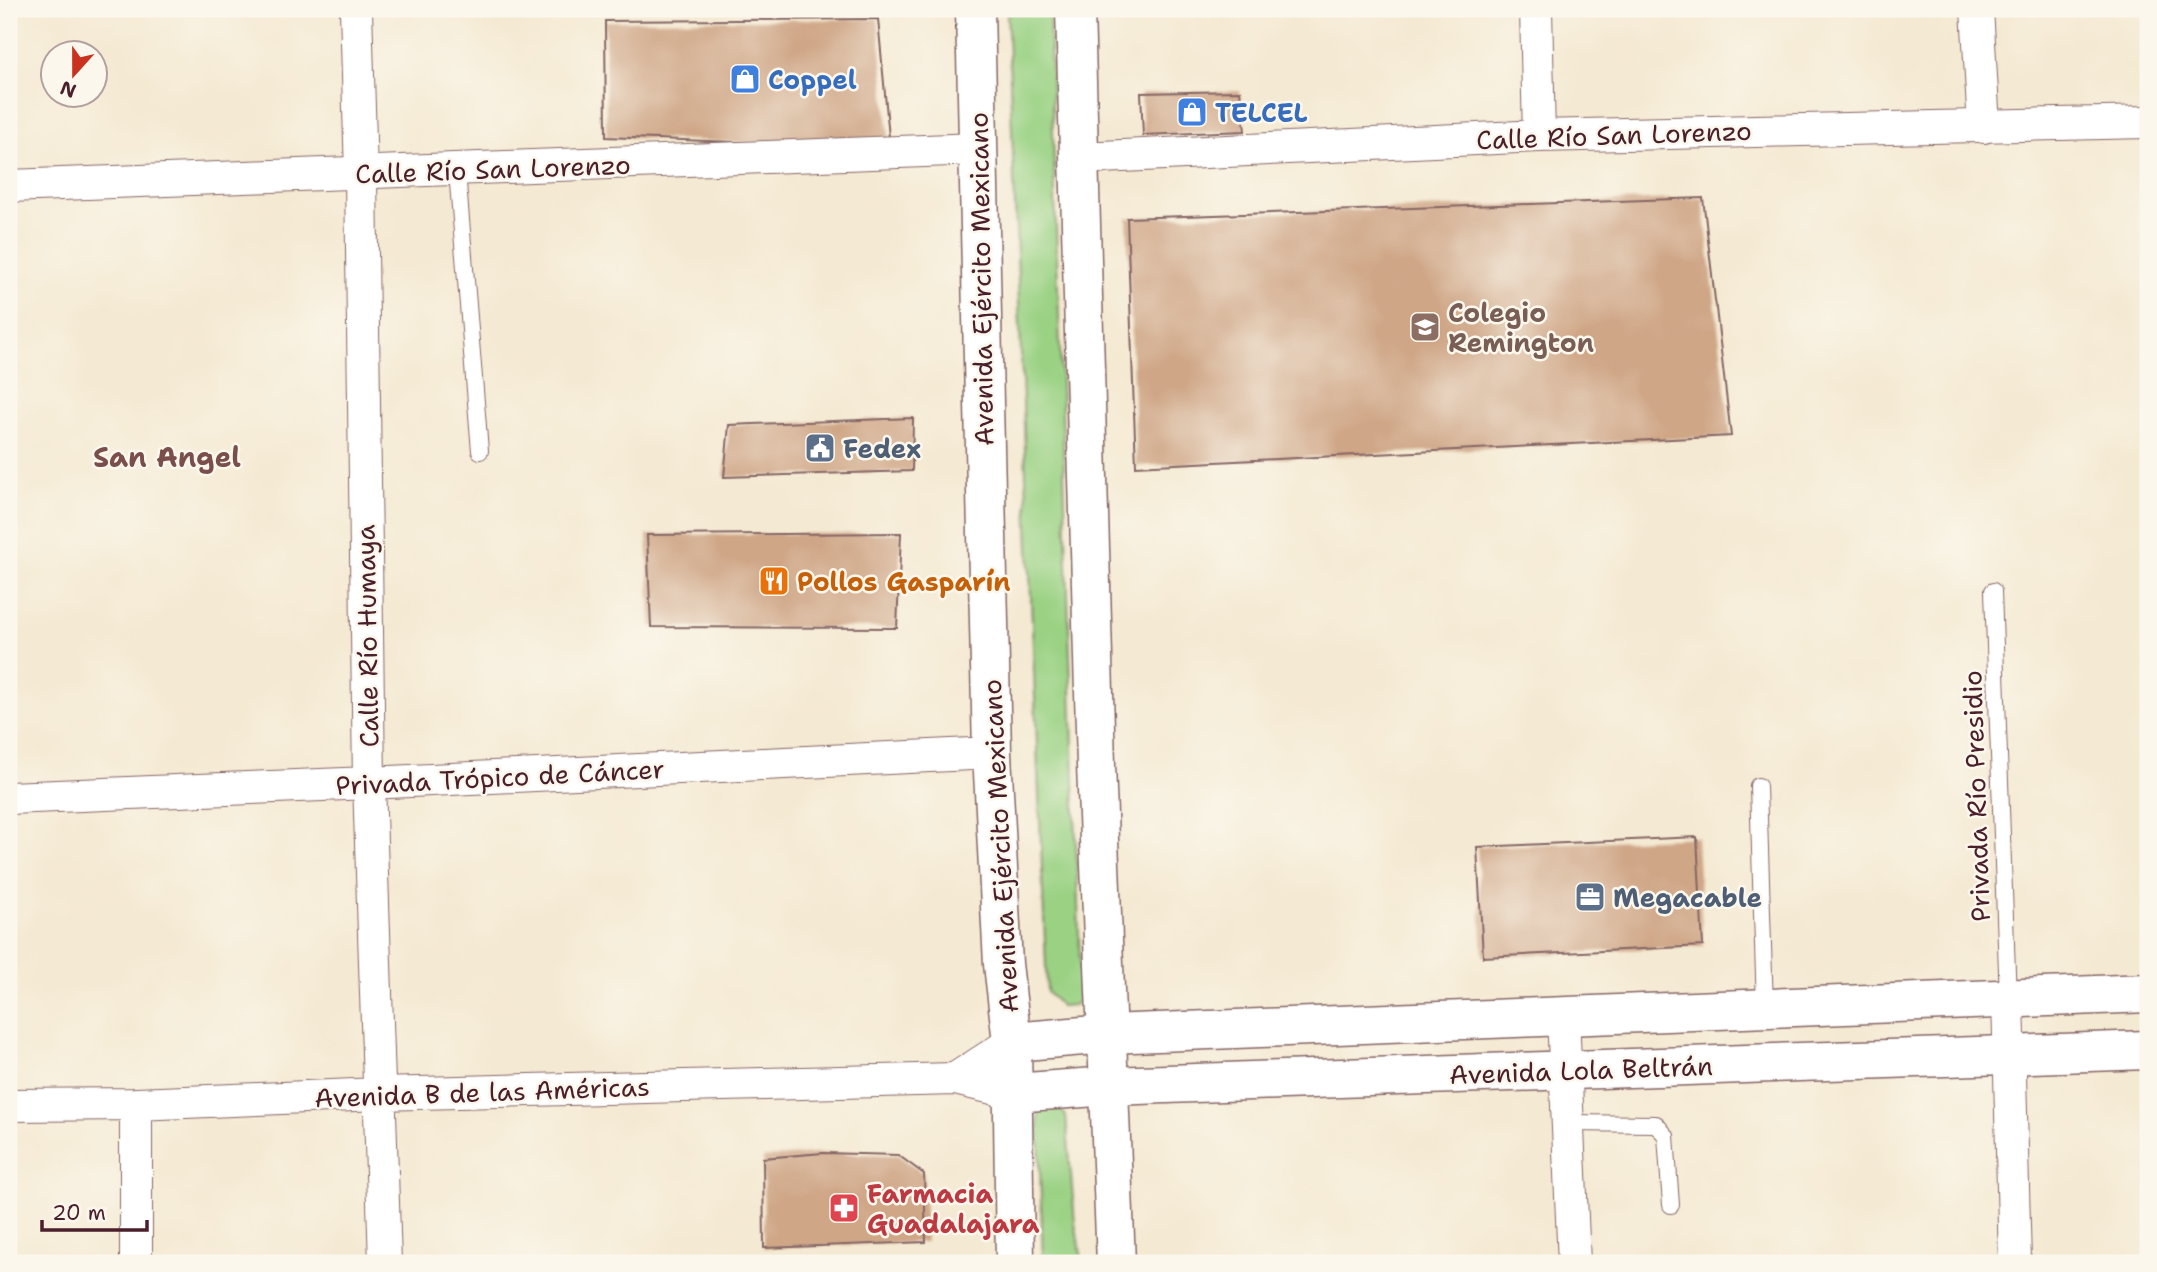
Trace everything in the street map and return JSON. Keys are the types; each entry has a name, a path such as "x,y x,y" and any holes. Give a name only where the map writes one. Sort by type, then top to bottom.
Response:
{"main road":[{"name":"Avenida Ejército Mexicano","path":"975,9 992,753 1003,964 1012,1042 1014,1263"},
{"path":"1075,9 1092,637 1116,1263"},
{"name":"Avenida Lola Beltrán","path":"1012,1042 1107,1034 2148,993"},
{"name":"Avenida Lola Beltrán","path":"1013,1093 1110,1086 2148,1050"}],"street":[{"name":"Calle Río Humaya","path":"356,9 362,174 369,783 385,1263"},
{"path":"1536,9 1539,136"},
{"path":"1977,9 1984,127"},
{"name":"Calle Río San Lorenzo","path":"1080,158 1539,136 2148,122"},
{"name":"Calle Río San Lorenzo","path":"9,186 457,171 977,149"},
{"name":"Privada Trópico de Cáncer","path":"9,797 369,783 992,753"},
{"path":"2008,999 2015,1263"},
{"path":"1563,1016 1574,1263"},
{"path":"955,1079 1012,1042"},
{"name":"Avenida B de las Américas","path":"9,1105 136,1104 379,1094 955,1079 1013,1093"},
{"path":"136,1104 136,1263"}],"lane":[{"path":"457,171 480,451"},
{"name":"Privada Río Presidio","path":"1993,591 2008,999"},
{"path":"1758,786 1765,1009"},
{"path":"1568,1123 1656,1124 1666,1136 1671,1205"}],"green space":[{"path":"1007,9 1049,9 1081,996 1074,1005 1061,1006 1047,992"},
{"path":"1038,1108 1059,1108 1066,1116 1075,1223 1083,1263 1043,1263"}],"building":[{"name":"Coppel","path":"878,19 890,148 606,137 605,21"},
{"name":"TELCEL","path":"1240,91 1245,131 1143,135 1141,93"},
{"name":"Colegio Remington","path":"1703,198 1731,436 1136,466 1127,218"},
{"name":"Fedex","path":"913,418 912,471 724,477 729,425"},
{"name":"Pollos Gasparín","path":"901,533 897,628 651,627 647,535"},
{"name":"Megacable","path":"1697,837 1703,946 1483,957 1477,847"},
{"name":"Farmacia Guadalajara","path":"823,1153 898,1155 924,1174 926,1242 764,1248 763,1158"}],"place":[{"name":"Coppel","path":"745,79"},
{"name":"TELCEL","path":"1192,112"},
{"name":"Colegio Remington","path":"1425,327"},
{"name":"Fedex","path":"820,448"},
{"name":"Pollos Gasparín","path":"774,581"},
{"name":"Megacable","path":"1590,897"},
{"name":"Farmacia Guadalajara","path":"844,1208"}],"district":[{"name":"San Angel","path":"167,457"}]}
